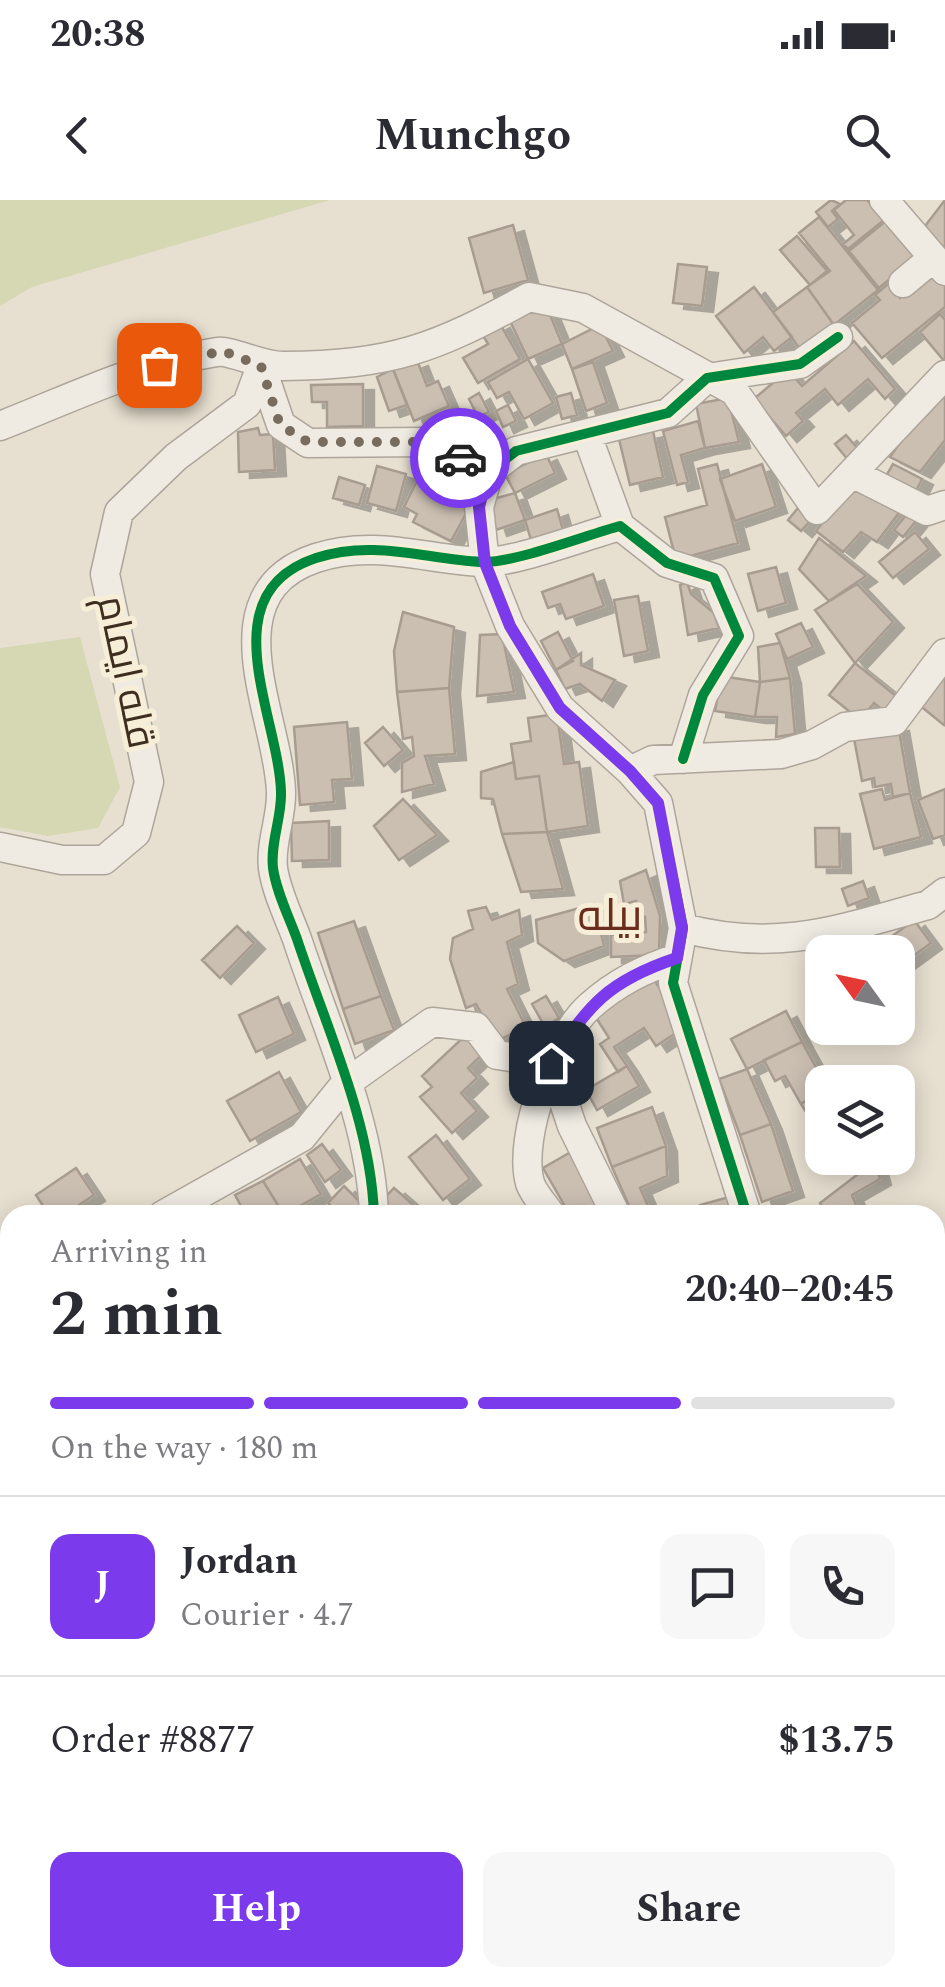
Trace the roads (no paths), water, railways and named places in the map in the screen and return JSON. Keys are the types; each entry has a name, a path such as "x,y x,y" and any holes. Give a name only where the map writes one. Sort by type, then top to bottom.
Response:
{"street":[{"path":"884,200 939,264 903,284"},
{"path":"0,426 127,372 223,351 261,366 337,366 392,359 455,337 530,296 584,308 734,391 817,510 945,375"},
{"path":"744,1205 698,1050 672,983 682,928 658,803 630,771 560,708 510,626 485,563 479,507 488,472 516,451 668,413 707,378 800,364 838,337"},
{"path":"261,366 280,425 308,442 428,442 488,472"},
{"name":"قله ایمام","path":"0,847 62,860 104,860 136,833 149,782 104,574 119,512 176,456 247,404 261,366"},
{"path":"587,434 620,526 667,563 714,578 739,636 702,694 684,759"},
{"path":"852,472 939,516"},
{"path":"374,1205 373,1181 345,1084 272,867 281,792 255,656 258,614 282,577 314,558 354,549 402,550 485,563 620,526"},
{"path":"630,771 653,760 781,754 812,745 845,728 894,721 945,654"},
{"path":"682,928 724,939 788,941 928,905 945,892"},
{"path":"544,1205 530,1184 530,1134 551,1063 587,1008 635,972 677,958"},
{"path":"182,1205 302,1137 345,1084 432,1022 476,1027 497,1055 551,1063"},
{"path":"551,1063 572,1126 611,1205"}],"district":[{"name":"بیله","path":"610,916"}]}
